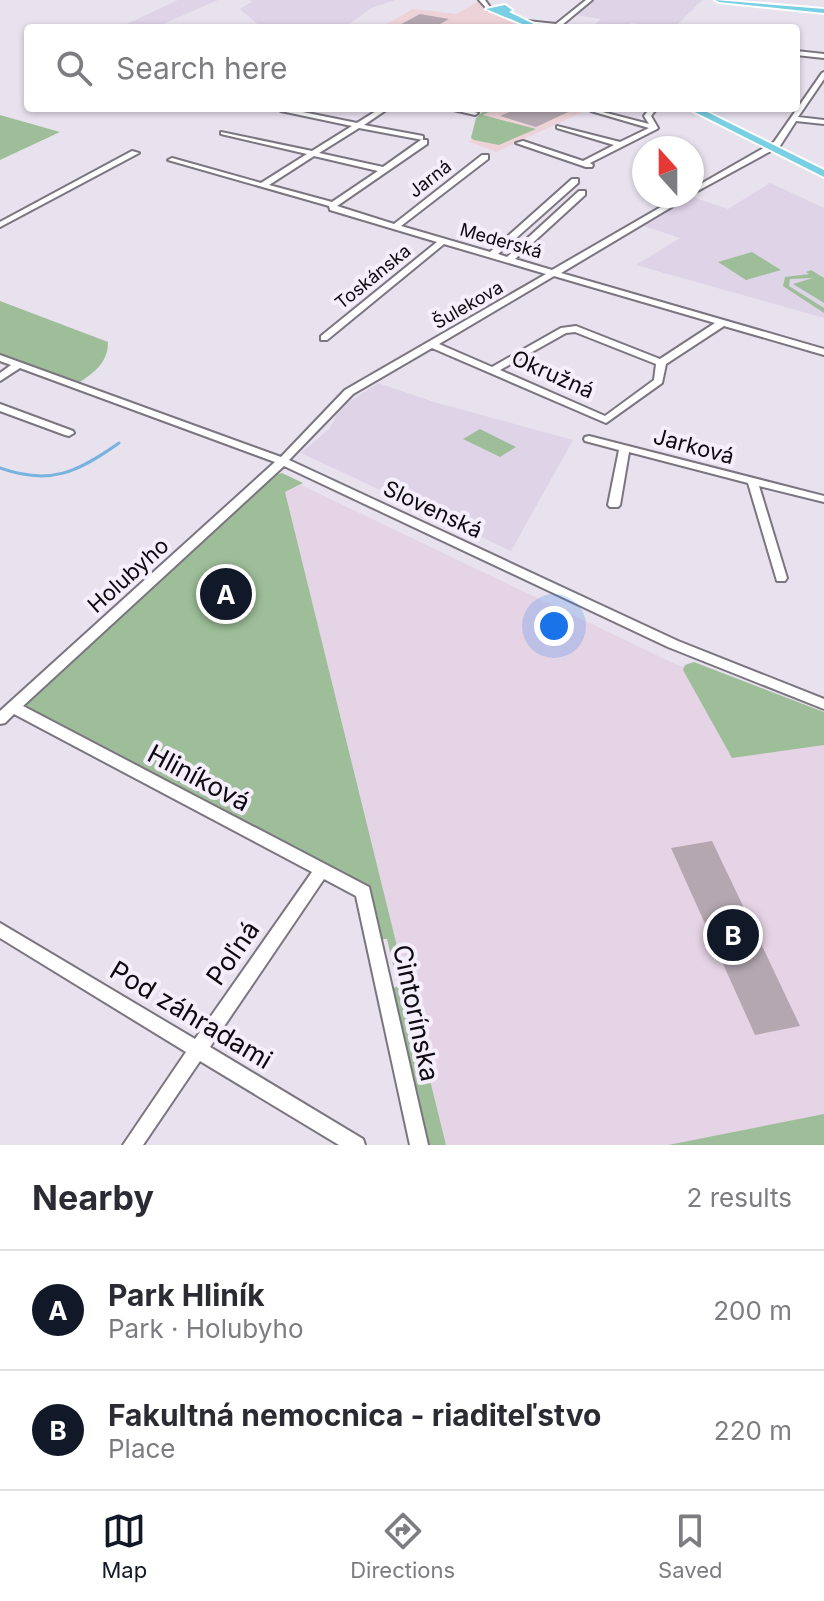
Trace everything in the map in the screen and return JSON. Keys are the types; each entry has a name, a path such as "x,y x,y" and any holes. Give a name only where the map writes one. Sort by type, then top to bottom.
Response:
{"main road":[{"path":"719,0 824,11"},
{"path":"500,8 527,23"},
{"path":"700,112 824,174"}],"street":[{"path":"559,24 589,0"},
{"path":"527,23 537,24"},
{"path":"800,53 824,56"},
{"path":"800,111 824,74"},
{"path":"292,112 422,140 385,170 333,205"},
{"path":"263,185 380,112"},
{"path":"470,112 475,113"},
{"path":"600,112 654,125"},
{"path":"650,112 647,116 654,125"},
{"path":"704,185 777,144 800,112"},
{"path":"795,119 824,122"},
{"path":"520,143 588,164 654,125"},
{"path":"559,127 621,145"},
{"path":"223,133 385,170"},
{"path":"0,225 135,153"},
{"name":"Jarná","path":"395,227 485,157"},
{"name":"Mederská","path":"172,160 824,352"},
{"path":"492,255 575,181"},
{"path":"509,260 582,193"},
{"path":"572,203 583,206"},
{"name":"Šulekova","path":"282,461 349,392 665,208"},
{"name":"Toskánska","path":"324,338 443,241"},
{"name":"Okružná","path":"661,363 723,322"},
{"name":"Okružná","path":"494,370 564,330 576,329 661,363"},
{"name":"Okružná","path":"432,344 606,420 659,381 661,363"},
{"name":"Slovenská","path":"0,358 282,461 673,644 824,704"},
{"path":"0,378 18,365"},
{"path":"0,407 69,433"},
{"name":"Jarková","path":"589,439 824,499"},
{"name":"Jarková","path":"614,505 624,449"},
{"name":"Holubyho","path":"0,719 282,461"},
{"name":"Jarková","path":"753,483 781,578"},
{"name":"Hliníková","path":"13,707 363,892"},
{"name":"Poľná","path":"132,1145 322,870"},
{"name":"Cintorínska","path":"363,892 419,1145"},
{"name":"Pod záhradami","path":"0,930 356,1145"}],"shaded area":[{"path":"178,0 218,0 163,24 127,24"},
{"path":"248,0 395,0 371,8 349,24 257,24 240,9 253,1"},
{"path":"593,0 702,0 678,24 595,24 601,19 575,15"},
{"path":"479,1 485,10 518,24 386,24 413,9 457,14"},
{"path":"474,112 582,112 496,152 470,142 479,113"},
{"path":"770,183 824,208 824,318 636,265 680,238 644,226 674,208 704,208 704,201 728,209"},
{"path":"378,383 434,402 573,440 511,551 301,453 330,428 337,414 349,402"},
{"path":"301,485 673,663 824,718 824,1145 446,1145 285,492"}],"green space":[{"path":"483,112 489,112 483,115 536,129 499,145 471,138 476,118"},
{"path":"0,115 60,132 0,160"},
{"path":"752,252 781,270 746,280 718,262"},
{"path":"811,270 824,278 824,303 793,284 813,278 790,279 789,286 824,308 824,313 783,286 785,277 809,274 806,272"},
{"path":"0,301 108,342 102,362 77,384 0,356"},
{"path":"480,429 516,447 500,457 463,439"},
{"path":"282,473 303,483 285,492 446,1145 430,1145 426,1140 391,989 398,986 387,939 381,939 369,893 348,876 26,708 25,703 271,476"},
{"path":"694,662 824,712 824,745 732,758 683,670 685,665"},
{"path":"824,1114 824,1145 668,1145"}],"building":[{"path":"420,14 449,19 440,24 401,24"},
{"path":"510,112 568,112 536,127 500,116"},
{"path":"712,841 800,1026 755,1035 671,848"}],"waterway":[{"path":"0,468 34,476 49,476 90,462 119,443"}],"place":[{"name":"Park Hliník","path":"226,594"},
{"name":"Fakultná nemocnica - riaditeľstvo","path":"733,935"}]}
